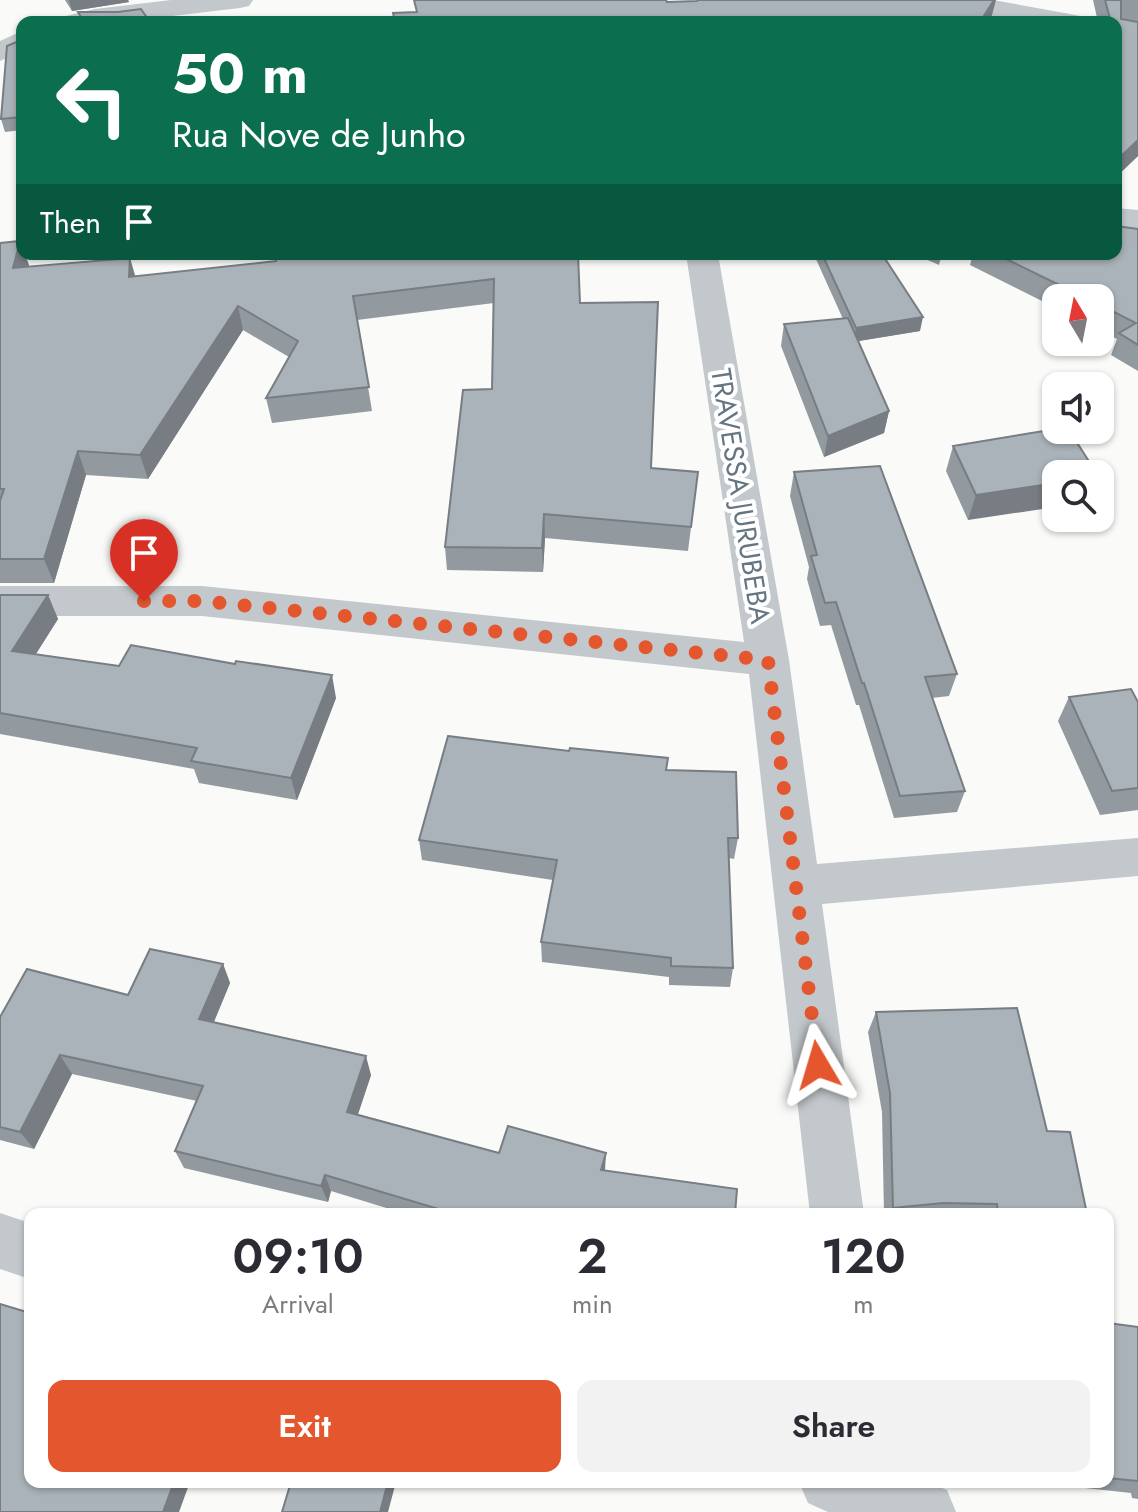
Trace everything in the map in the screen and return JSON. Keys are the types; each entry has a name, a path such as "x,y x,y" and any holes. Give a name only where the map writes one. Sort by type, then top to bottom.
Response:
{"street":[{"path":"104,16 240,0"},
{"path":"949,0 1037,16"},
{"name":"TRAVESSA JURUBEBA","path":"703,260 768,660 836,1208"},
{"path":"0,601 202,601 768,660"},
{"path":"797,886 1138,857"},
{"path":"0,1241 24,1249"},
{"path":"864,1488 925,1512"}],"building":[{"path":"414,0 994,0 984,16 394,16 393,13 417,12"},
{"path":"1105,0 1121,0 1121,16 1109,16"},
{"path":"141,9 146,16 80,16 78,12"},
{"path":"1122,19 1138,22 1138,140 1122,155"},
{"path":"16,42 16,118 1,119 7,46"},
{"path":"1122,227 1138,229 1138,345 1119,333 1136,323 1114,312 1114,284 1057,284 1008,260 1122,260"},
{"path":"16,241 13,268 130,260 129,277 276,260 578,260 580,303 658,302 651,468 698,472 691,527 544,514 542,548 445,547 463,390 492,389 494,279 353,296 369,387 266,398 298,341 238,306 140,455 78,451 44,559 0,559 0,501 4,489 0,489 0,243"},
{"path":"825,260 886,260 923,317 856,328"},
{"path":"848,318 889,411 828,436 784,324"},
{"path":"1042,431 1042,444 1078,444 1088,460 1042,460 1042,485 976,495 953,446"},
{"path":"880,466 957,674 925,677 965,791 900,796 836,602 825,603 811,556 817,555 794,472"},
{"path":"0,595 48,595 12,651 119,666 131,645 235,664 236,661 332,675 291,778 191,761 197,748 0,713"},
{"path":"1131,689 1138,702 1138,788 1112,791 1069,697"},
{"path":"448,736 569,751 570,748 668,758 666,770 736,772 738,838 728,838 733,968 671,966 671,958 541,942 557,860 419,840"},
{"path":"150,949 223,964 199,1019 366,1056 347,1112 499,1153 508,1126 606,1153 601,1170 737,1189 735,1208 435,1208 325,1175 321,1186 175,1151 203,1086 60,1055 20,1132 0,1127 0,1017 27,969 128,995"},
{"path":"1017,1008 1047,1131 1070,1132 1086,1208 997,1208 997,1204 943,1203 893,1208 890,1093 876,1012"},
{"path":"0,1304 24,1311 24,1488 172,1488 163,1512 0,1512"},
{"path":"1114,1324 1138,1327 1138,1481 1114,1479"},
{"path":"289,1488 386,1488 380,1512 282,1512"}],"route":[{"path":"144,601 202,601 768,660 818,1065"}]}
